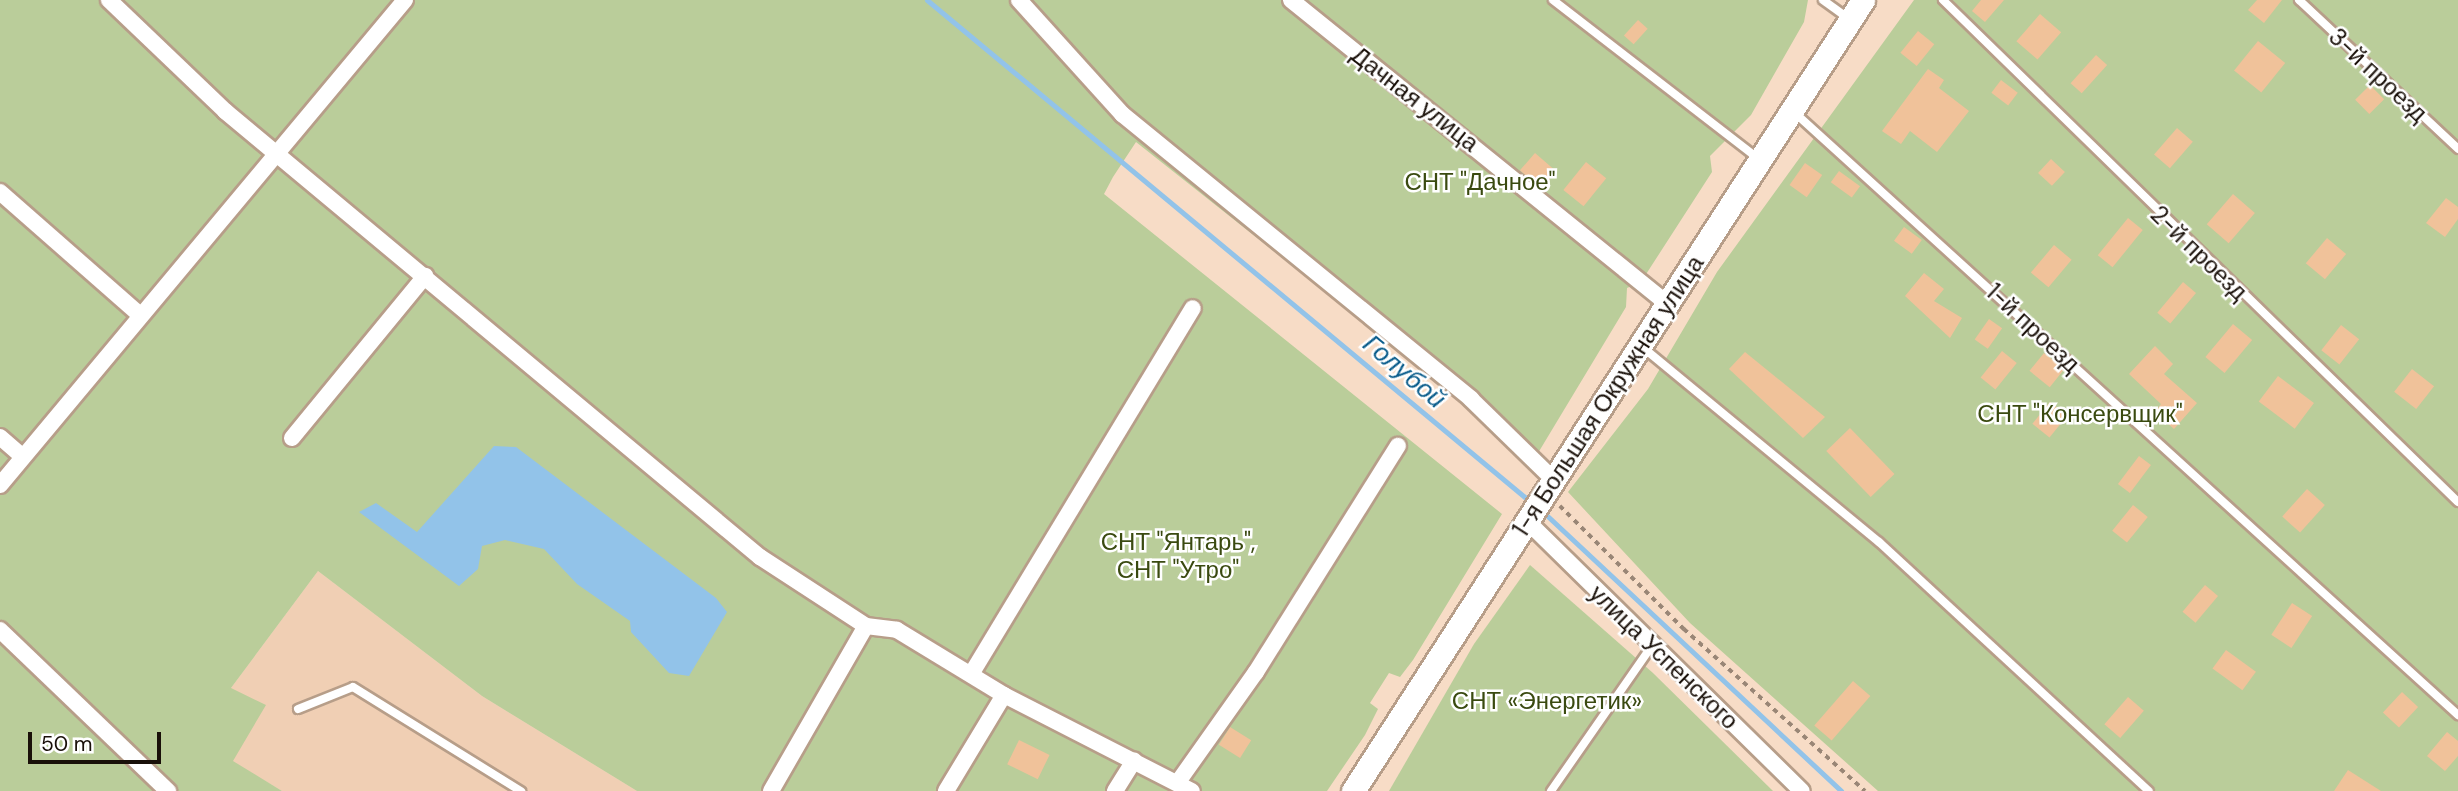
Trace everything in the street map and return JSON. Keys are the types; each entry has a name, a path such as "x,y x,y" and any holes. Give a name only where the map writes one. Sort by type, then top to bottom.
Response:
{"street":[{"path":"109,0 274,151 683,497 760,557 866,626 897,630 973,671 1004,695 1185,787 1398,446"},
{"path":"0,485 274,151 405,0"},
{"path":"1019,0 1122,114 1471,398 1550,486"},
{"name":"Дачная улица","path":"1291,0 1668,304"},
{"name":"1-я Большая Окружная улица","path":"1353,791 1863,0"},
{"path":"0,192 139,314"},
{"path":"292,438 425,276"},
{"path":"973,671 1193,307"},
{"path":"0,438 22,456"},
{"name":"улица Успенского","path":"1527,521 1651,648 1795,788"},
{"path":"771,791 866,626"},
{"path":"0,630 169,791"},
{"path":"946,791 1004,695"},
{"path":"1115,791 1134,761"}],"lane":[{"path":"1553,0 1761,161"},
{"path":"1823,0 1850,20"},
{"name":"2-й проезд","path":"1943,0 2458,502"},
{"name":"3-й проезд","path":"2299,0 2458,149"},
{"name":"1-й проезд","path":"1793,111 2458,715"},
{"path":"1641,346 1879,542 2149,791"},
{"path":"1551,791 1651,648"},
{"path":"298,709 353,687 520,791"}],"path":[{"path":"1550,486 1684,629 1865,791"}],"shaded area":[{"path":"318,571 482,696 637,791 282,791 232,761 231,688"}],"green space":[{"path":"0,0 1808,0 1804,22 1751,115 1710,156 1712,172 1641,282 1627,288 1626,307 1535,458 1136,142 1113,177 1104,194 1502,514 1413,660 1400,677 1389,673 1370,703 1378,709 1365,735 1327,791 637,791 482,696 318,571 231,688 266,705 233,761 282,791 0,791"},
{"name":"СНТ \"Консервщик\"","path":"1914,0 2458,0 2458,791 1878,791 1690,623 1568,492 1648,389 1717,272"},
{"name":"СНТ «Энергетик»","path":"1530,565 1653,673 1773,791 1389,791 1474,644"}],"water":[{"path":"494,446 516,447 716,598 727,612 689,676 669,673 631,632 630,621 577,584 544,549 505,540 482,546 478,569 459,586 359,512 376,503 417,532"}],"building":[{"path":"1981,0 2004,0 1985,22 1972,11"},
{"path":"2257,0 2282,0 2264,23 2248,10"},
{"path":"2040,14 2061,32 2038,60 2016,41"},
{"path":"1638,20 1648,29 1634,44 1624,36"},
{"path":"1918,31 1934,44 1917,66 1900,53"},
{"path":"2258,41 2285,63 2261,93 2234,71"},
{"path":"2096,55 2107,65 2082,93 2071,83"},
{"path":"1928,69 1944,80 1939,88 1969,111 1937,152 1910,131 1901,144 1882,131"},
{"path":"2001,80 2018,93 2008,105 1991,93"},
{"path":"2370,85 2384,99 2369,114 2355,100"},
{"path":"2177,128 2193,142 2170,168 2154,154"},
{"path":"1535,153 1556,171 1541,189 1520,170"},
{"path":"2051,159 2065,172 2052,186 2038,173"},
{"path":"1586,162 1606,178 1584,206 1563,190"},
{"path":"1805,163 1822,175 1807,197 1790,185"},
{"path":"1839,171 1860,186 1852,198 1831,182"},
{"path":"2233,194 2255,213 2229,243 2207,224"},
{"path":"2446,198 2458,207 2458,219 2445,237 2426,223"},
{"path":"2128,218 2143,230 2113,267 2098,255"},
{"path":"1904,227 1922,240 1912,254 1894,241"},
{"path":"2327,238 2346,254 2325,279 2306,263"},
{"path":"2054,245 2072,260 2048,287 2031,273"},
{"path":"1924,273 1944,289 1934,301 1962,318 1950,338 1905,296"},
{"path":"2183,282 2196,293 2170,324 2157,313"},
{"path":"1989,319 2002,328 1988,349 1975,339"},
{"path":"2233,324 2252,340 2225,373 2205,357"},
{"path":"2341,325 2359,339 2339,364 2321,350"},
{"path":"2155,346 2173,364 2164,374 2197,403 2174,429 2155,412 2161,404 2129,374"},
{"path":"2002,351 2017,363 1995,389 1981,377"},
{"path":"1745,352 1825,417 1803,438 1729,369"},
{"path":"2044,353 2064,369 2050,387 2030,371"},
{"path":"2412,369 2434,386 2416,409 2394,392"},
{"path":"2278,376 2314,403 2295,429 2259,402"},
{"path":"2050,402 2067,416 2049,438 2032,424"},
{"path":"1850,428 1894,474 1871,497 1826,451"},
{"path":"2139,456 2151,465 2130,493 2118,484"},
{"path":"2307,489 2325,505 2300,533 2282,516"},
{"path":"2133,505 2148,517 2127,543 2112,531"},
{"path":"2205,585 2218,596 2196,623 2183,612"},
{"path":"2292,603 2312,616 2291,648 2271,635"},
{"path":"2226,650 2256,672 2242,690 2212,669"},
{"path":"1853,681 1870,696 1832,741 1814,726"},
{"path":"2402,692 2418,707 2399,727 2383,712"},
{"path":"2128,697 2144,711 2120,738 2104,724"},
{"path":"1230,727 1251,740 1240,758 1219,745"},
{"path":"2447,732 2458,741 2458,756 2445,771 2427,756"},
{"path":"1019,740 1050,755 1038,779 1007,764"},
{"path":"2348,770 2381,791 2334,791"}],"waterway":[{"name":"Голубой","path":"927,0 1533,504"},
{"name":"Голубой","path":"1541,510 1841,791"}],"park label":[{"name":"СНТ \"Дачное\"","path":"1480,182"},
{"name":"СНТ \"Янтарь\", СНТ \"Утро\"","path":"1178,556"}]}
